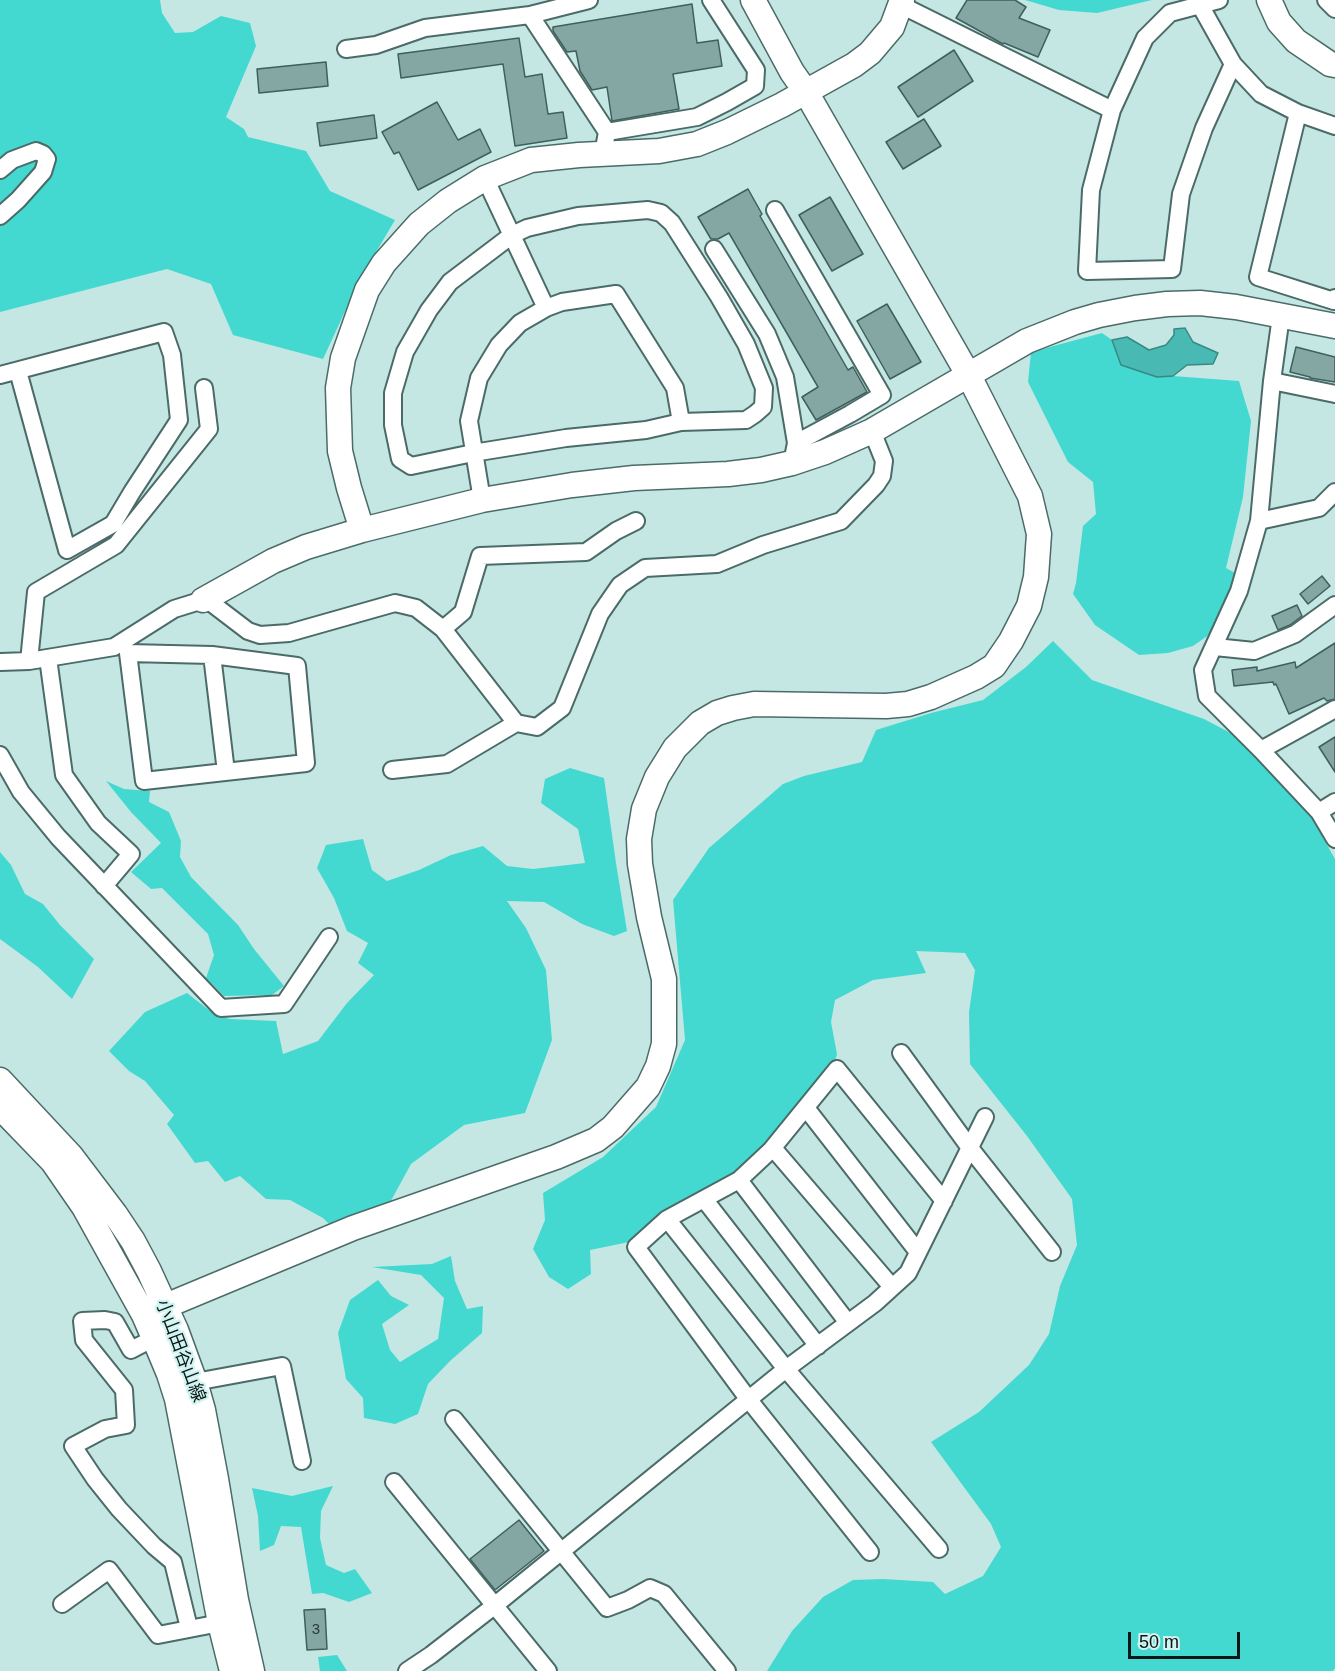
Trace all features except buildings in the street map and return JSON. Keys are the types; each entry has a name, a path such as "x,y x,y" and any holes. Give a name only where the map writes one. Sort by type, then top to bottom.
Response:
{"street":[{"path":"346,50 376,45 425,28 530,15 589,0"},
{"path":"362,530 340,451 339,388 355,322 367,290 384,263 419,224 448,201 485,178 531,160 605,143 697,117 755,86 756,70 711,0"},
{"path":"154,1310 353,1228 556,1156 596,1140 613,1127 648,1087 658,1066 664,1044 664,979 649,917 640,864 639,839 644,809 657,777 675,748 700,723 717,713 733,708 754,704 886,706 908,704 956,687 994,666 1011,642 1029,606 1036,577 1039,534 1030,496 969,376 806,92 792,72 753,0"},
{"path":"1219,0 1170,13 1145,38 1112,110 1091,190 1087,271 1172,269 1181,194 1204,128 1233,64"},
{"path":"1269,0 1279,22 1296,41 1335,65"},
{"path":"1326,0 1335,9"},
{"path":"605,143 659,151 697,144 727,132 854,65 870,53 892,27 902,2 1112,110"},
{"path":"1200,5 1233,64 1261,94 1298,113 1335,126"},
{"path":"530,15 605,143"},
{"path":"1298,113 1257,277 1334,301 1335,298"},
{"path":"0,170 12,160 36,151 47,159 43,172 0,216"},
{"path":"485,178 546,308"},
{"path":"648,210 661,213 672,223 746,344 764,388 763,407 746,420 681,422 646,430 566,438 473,453 411,466 400,459 393,425 393,393 405,352 429,310 450,282 512,235 527,228 578,216 648,210"},
{"path":"121,650 174,609 203,600 273,561 306,547 362,530 482,500 572,484 761,470 794,453 882,395 775,210"},
{"path":"714,249 767,334 785,377 794,453"},
{"path":"482,500 469,421 479,378 499,345 520,323 546,308 562,302 616,294 675,388 681,422"},
{"path":"794,453 825,452 872,431 1027,341 1075,322 1135,308 1200,303 1236,307 1335,326"},
{"path":"1281,316 1272,381 1259,521 1239,591 1203,670 1207,696 1319,812 1335,839"},
{"path":"0,375 164,332 172,355 179,420 113,524 67,550 18,371"},
{"path":"1272,381 1335,394"},
{"path":"29,662 36,592 116,545 209,429 204,388"},
{"path":"203,600 210,602 248,630 260,635 289,633 395,603 416,608 443,629 516,723 537,727 562,708 600,614 620,585 645,568 717,564 763,544 841,520 882,476 884,461 872,431"},
{"path":"1259,521 1319,508 1335,492"},
{"path":"443,629 462,612 480,556 586,552 616,531 636,521"},
{"path":"1215,647 1254,651 1295,634 1335,605"},
{"path":"0,662 29,662 121,650 212,655 297,666 306,763 144,781 121,650"},
{"path":"212,655 226,772"},
{"path":"48,658 63,775 98,823 131,854 104,886"},
{"path":"1261,750 1335,710"},
{"path":"392,770 447,764 516,723"},
{"path":"0,755 21,792 58,837 221,1008 284,1004 329,937"},
{"path":"1319,812 1335,802"},
{"path":"901,1053 970,1148 1052,1252"},
{"path":"870,1552 749,1400 636,1247 667,1219 739,1180 773,1148 837,1069 944,1201"},
{"name":"小山田谷山線","path":"0,1080 42,1123 93,1184 133,1241 154,1310 154,1338 177,1399 220,1623 232,1671"},
{"name":"小山田谷山線","path":"0,1107 53,1162 101,1236 154,1310 176,1330 195,1382 202,1410 236,1600 252,1671"},
{"path":"806,1108 918,1252"},
{"path":"407,1671 494,1606 908,1273 985,1117"},
{"path":"773,1148 892,1287"},
{"path":"739,1180 848,1323"},
{"path":"704,1199 818,1346"},
{"path":"667,1219 786,1370 939,1549"},
{"path":"154,1338 131,1350 115,1322 105,1320 82,1322 84,1340 124,1390 126,1425 105,1429 73,1446 94,1479 118,1509 173,1562 189,1628"},
{"path":"195,1382 282,1366 302,1461"},
{"path":"454,1419 607,1608 650,1588 664,1594 727,1671"},
{"path":"394,1482 548,1671"},
{"path":"62,1604 109,1570 158,1635 220,1623"}],"shaded area":[{"path":"0,0 160,0 162,13 175,33 193,32 221,16 250,23 256,46 226,117 244,129 248,137 306,151 330,191 395,220 360,279 323,359 233,335 211,284 167,269 0,312"},
{"path":"1025,0 1152,0 1097,13 1059,10"},
{"path":"1185,328 1193,342 1218,353 1213,364 1187,365 1173,376 1157,377 1121,365 1112,340 1127,337 1149,350 1166,345 1174,335 1174,329"},
{"path":"1102,333 1112,340 1121,365 1157,377 1239,381 1251,421 1243,497 1226,568 1239,575 1216,630 1193,646 1168,653 1139,655 1095,625 1073,594 1083,526 1096,514 1093,482 1068,462 1028,382 1031,352"},
{"path":"1053,641 1092,680 1204,719 1244,740 1294,787 1335,859 1335,1668 1333,1671 767,1671 792,1631 823,1597 853,1580 933,1582 945,1594 983,1576 1001,1547 991,1524 931,1442 979,1412 1029,1365 1049,1334 1060,1286 1077,1245 1072,1199 1027,1136 970,1064 969,1012 975,970 965,953 916,951 926,973 873,980 835,1000 831,1022 837,1054 830,1078 809,1103 791,1111 789,1131 739,1175 712,1185 677,1217 634,1241 590,1250 591,1274 568,1289 549,1277 533,1249 545,1220 543,1193 603,1157 656,1107 685,1040 673,900 709,848 783,784 804,776 862,762 876,730 983,700 1026,667"},
{"path":"570,768 604,778 627,931 614,936 582,924 544,902 507,901 526,928 546,970 552,1040 525,1113 464,1125 411,1164 375,1230 346,1241 323,1218 290,1200 266,1199 240,1176 225,1182 208,1161 195,1163 167,1124 174,1115 145,1081 129,1071 109,1051 145,1012 187,993 214,1014 230,1019 276,1021 283,1054 318,1041 347,1003 374,975 358,963 368,943 347,931 334,898 317,868 326,845 363,839 372,870 387,881 419,870 451,855 483,846 507,866 533,869 585,863 578,829 541,803 545,779"},
{"path":"106,781 124,789 150,791 149,802 169,812 181,841 180,857 191,877 238,925 284,986 272,995 224,996 206,978 214,955 208,934 162,888 151,889 131,872 161,843 131,812"},
{"path":"0,852 11,865 25,894 43,904 60,925 94,959 72,999 38,967 0,939"},
{"path":"451,1256 455,1281 467,1309 483,1306 482,1333 428,1384 418,1414 395,1424 364,1418 363,1398 346,1379 338,1333 350,1300 378,1280 391,1296 409,1305 382,1324 390,1350 400,1362 438,1339 444,1298 421,1275 372,1267 432,1264"},
{"path":"333,1486 321,1511 320,1538 326,1565 344,1573 355,1569 372,1593 349,1602 323,1593 312,1594 301,1527 281,1526 274,1545 260,1551 258,1516 252,1488 292,1496"},
{"path":"337,1655 347,1671 320,1671 318,1657"}]}
